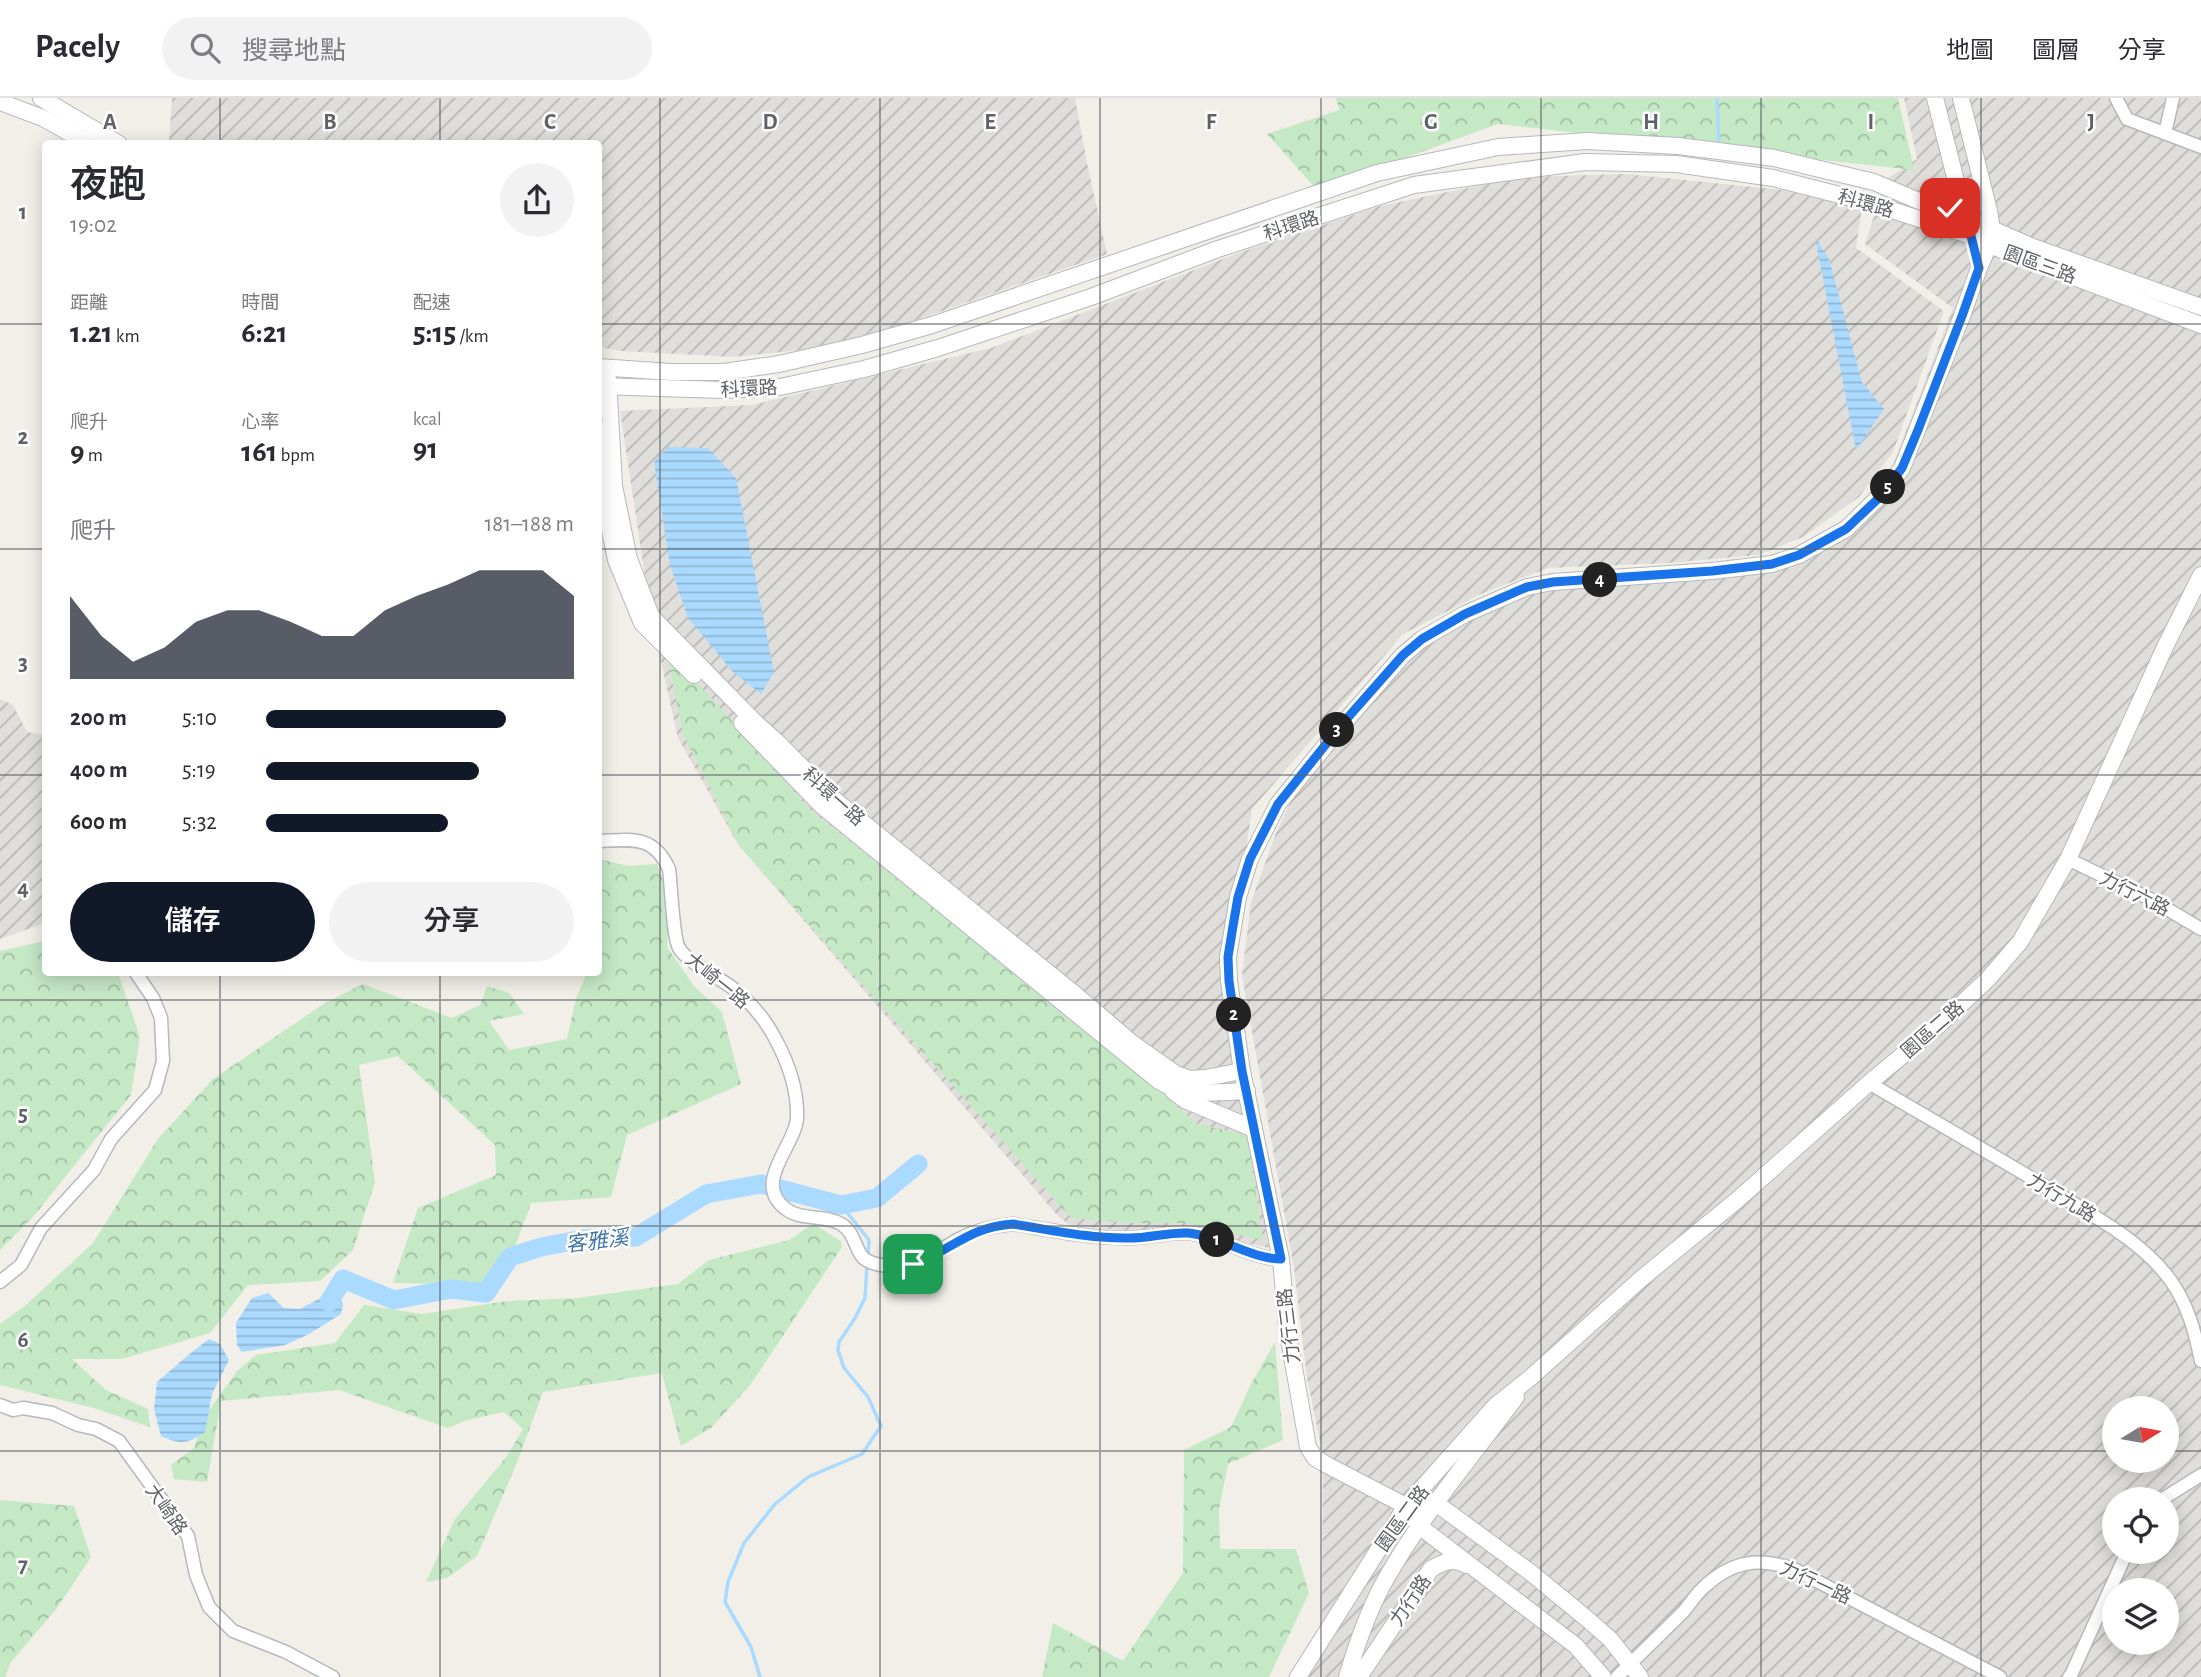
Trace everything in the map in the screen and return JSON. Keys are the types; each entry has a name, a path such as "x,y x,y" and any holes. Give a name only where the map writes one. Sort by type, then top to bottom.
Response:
{"street":[{"path":"41,98 111,140"},
{"path":"1935,98 1979,268"},
{"name":"園區三路","path":"1961,98 1989,211 1990,238"},
{"path":"2116,98 2127,119 2201,147"},
{"path":"2165,134 2173,98"},
{"path":"0,102 43,118 82,140"},
{"name":"科環路","path":"603,368 724,372 779,364 862,345 932,325 1377,173 1498,147 1587,141 1678,146 1774,158 1874,182 1938,209 1990,238"},
{"name":"科環路","path":"603,386 723,390 780,387 864,369 938,348 1091,297 1218,249 1389,192 1414,185 1585,162 1676,164 1773,178 1970,226"},
{"path":"1938,209 1944,210 1956,205 1959,193"},
{"name":"園區三路","path":"1990,238 2201,307"},
{"name":"園區三路","path":"1990,238 2201,325"},
{"name":"力行三路","path":"1603,1677 1576,1646 1419,1526 1406,1506 1315,1458 1308,1447 1287,1328 1281,1259 1242,1071 1229,981 1228,957 1238,897 1250,859 1278,804 1343,723 1403,655 1422,639 1454,620 1527,587 1553,582 1702,572 1772,564 1799,555 1846,529 1882,495 1902,468 1990,238"},
{"name":"科環一路","path":"603,368 614,486 629,559 651,616 835,800 1132,1043 1177,1074 1190,1079 1242,1071"},
{"name":"科環一路","path":"602,492 616,560 642,623 821,805 1166,1085 1205,1092 1247,1091"},
{"name":"園區二路","path":"1297,1677 1406,1506 1495,1406 1939,1025 1989,979 2020,942 2068,859 2201,575"},
{"name":"大崎一路","path":"602,841 638,840 657,850 669,869 678,947 689,958 732,988 766,1021 788,1064 796,1094 797,1118 793,1137 781,1155 774,1179 775,1197 782,1207 792,1213 842,1224 854,1239 861,1256 869,1261 896,1267 925,1260 958,1239 984,1228 1013,1224 1111,1238 1144,1238 1188,1233 1223,1242 1266,1258 1281,1259"},
{"name":"力行六路","path":"2068,859 2152,900 2201,929"},
{"path":"0,1282 21,1265 41,1228 94,1171 111,1139 155,1090 163,1061 161,1018 153,998 138,976"},
{"name":"力行九路","path":"1869,1083 2116,1230 2147,1253 2170,1279 2185,1302 2201,1361"},
{"path":"1166,1085 1185,1100 1254,1129"},
{"name":"園區二路","path":"1347,1677 1360,1633 1386,1578 1419,1526 1530,1378"},
{"name":"大崎路","path":"0,1405 13,1410 52,1413 78,1425 96,1429 119,1441 188,1536 203,1595 216,1615 233,1631 286,1651 333,1677"},
{"path":"2179,1489 2201,1475"},
{"path":"1406,1506 1437,1504 1549,1587 1610,1639 1640,1677"},
{"name":"力行路","path":"1359,1677 1431,1569 1449,1560 1459,1560 1482,1573"},
{"name":"力行一路","path":"1617,1677 1687,1607 1702,1588 1723,1572 1746,1563 1773,1562 1794,1569 2000,1677"},
{"path":"2069,1677 2122,1564"}],"shaded area":[{"path":"172,98 1075,98 1107,254 910,322 819,348 733,357 621,351 602,348 602,140 169,140"},
{"path":"1904,98 2201,98 2201,1677 1288,1677 1322,1628 1323,1456 1307,1378 1294,1268 1242,975 1251,902 1276,833 1313,753 1343,709 1413,635 1480,599 1549,573 1593,574 1759,561 1808,544 1851,514 1893,465 1953,308 1865,244 1886,179 1917,159"},
{"path":"1626,174 1783,190 1862,209 1856,248 1944,311 1893,452 1859,497 1803,537 1758,555 1668,563 1548,568 1481,594 1403,634 1252,809 1224,1008 1269,1248 1178,1228 1128,1231 1069,1225 1057,1215 737,843 678,738 651,616 620,411 752,405 991,348 1238,253 1380,206 1520,177"},
{"path":"0,699 13,705 27,732 42,734 42,924 0,939"}],"green space":[{"path":"1336,98 1898,98 1914,170 1498,124 1317,190 1267,134 1339,110"},
{"path":"666,649 808,808 1129,1064 1197,1124 1247,1135 1263,1240 1187,1223 1132,1223 1071,1218 740,847 683,734"},
{"path":"602,860 628,866 657,864 670,901 667,947 694,986 722,1012 741,1084 627,1135 611,1197 531,1203 501,1285 393,1283 418,1208 496,1175 495,1145 398,1056 359,1065 375,1182 353,1250 320,1281 248,1285 210,1333 122,1359 72,1359 106,1390 148,1409 150,1427 94,1408 0,1385 0,1324 26,1305 93,1243 158,1139 213,1079 325,1003 363,984 452,1018 480,1005 487,986 509,993 524,1014 489,1021 509,1050 567,1039 576,998 586,976 602,976"},
{"path":"42,942 42,976 119,976 140,1037 131,1095 33,1217 0,1250 0,951"},
{"path":"813,1224 841,1241 842,1247 751,1384 711,1428 681,1446 662,1373 543,1392 518,1460 477,1556 447,1578 426,1582 455,1519 507,1456 523,1429 504,1412 467,1420 448,1428 339,1390 221,1401 207,1482 174,1479 171,1465 194,1448 205,1416 237,1371 256,1355 335,1343 364,1305 422,1314 507,1301 577,1298 678,1284 709,1260 789,1240"},
{"path":"1275,1342 1283,1440 1228,1464 1219,1509 1220,1549 1296,1549 1309,1593 1269,1677 1042,1677 1053,1623 1123,1661 1183,1573 1184,1450 1231,1427"},
{"path":"0,1500 74,1506 91,1557 57,1608 11,1662 5,1677 0,1677"}],"water":[{"path":"1815,237 1829,259 1862,382 1884,409 1856,450"},
{"path":"668,447 708,448 736,478 774,672 761,694 733,672 688,618 670,565 654,462"},
{"path":"336,1290 343,1304 341,1314 309,1334 285,1345 242,1352 237,1345 236,1323 252,1298 268,1293 284,1308 300,1309"},
{"path":"209,1339 220,1344 229,1360 212,1394 205,1432 184,1442 161,1436 154,1409 157,1382"}],"waterway":[{"path":"1717,98 1719,145"},
{"name":"客雅溪","path":"329,1302 343,1279 394,1300 451,1289 486,1293 510,1257 541,1247 583,1239 636,1237 706,1194 761,1184 841,1205 877,1198 918,1164"},
{"path":"841,1205 869,1240 868,1256"},
{"path":"760,1677 751,1647 725,1602 728,1582 744,1543 775,1504 808,1477 862,1454 881,1426 868,1397 844,1368 838,1350 839,1342 865,1298 867,1264"}],"route":[{"path":"913,1264 925,1260 971,1233 984,1228 1013,1224 1111,1238 1144,1238 1188,1233 1242,1248 1266,1258 1281,1259 1242,1071 1228,957 1238,897 1250,859 1278,804 1343,723 1403,655 1422,639 1465,614 1527,587 1553,582 1772,564 1799,555 1846,529 1882,495 1902,468 1979,268 1969,219 1938,209 1950,208"}]}
